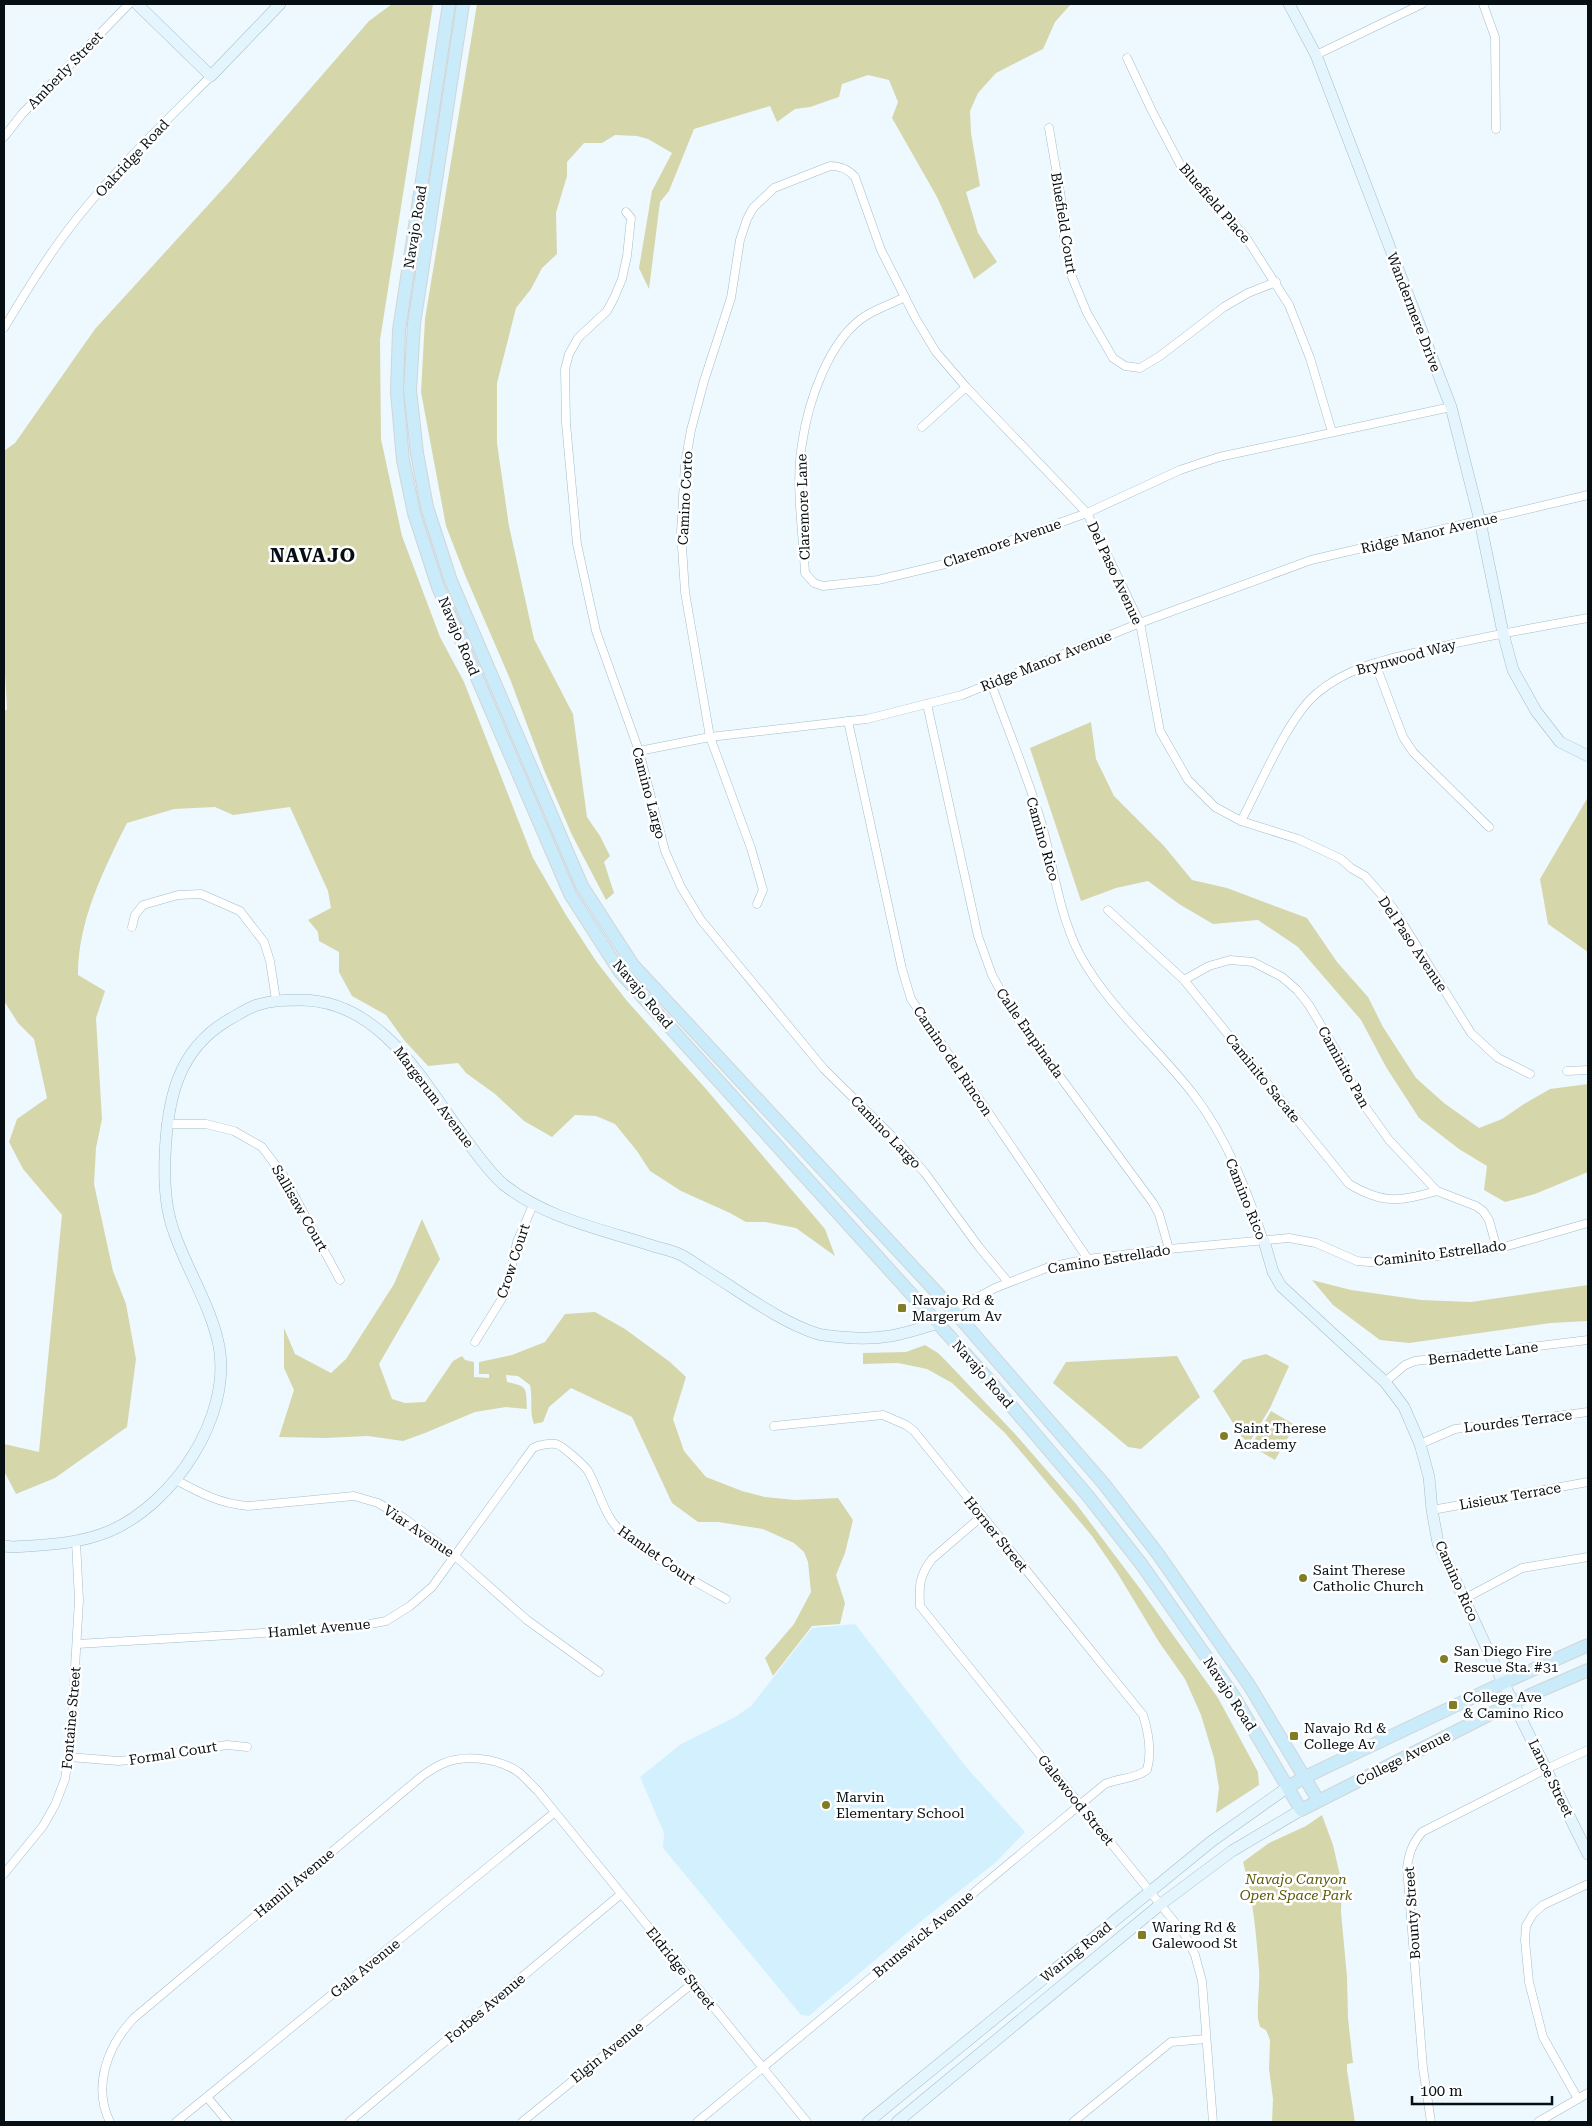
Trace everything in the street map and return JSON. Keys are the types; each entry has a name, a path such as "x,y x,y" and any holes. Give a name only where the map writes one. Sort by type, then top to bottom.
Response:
{"main road":[{"name":"Navajo Road","path":"450,4 399,330 397,392 403,460 414,513 438,587 570,894 620,972 938,1323 1026,1422 1088,1496 1142,1565 1232,1695 1301,1810"},
{"name":"Navajo Road","path":"463,4 414,324 410,390 417,453 426,507 451,581 582,886 633,965 953,1310 1104,1484 1158,1554 1249,1685 1318,1800"},
{"path":"1026,1422 1040,1409"},
{"name":"College Avenue","path":"1288,1787 1305,1777 1504,1683 1588,1646"},
{"name":"College Avenue","path":"1301,1810 1514,1702 1588,1670"}],"street":[{"name":"Amberly Street","path":"4,138 22,114 129,4"},
{"path":"137,4 211,76"},
{"name":"Oakridge Road","path":"4,328 36,276 77,218 125,163 280,4"},
{"name":"Wandermere Drive","path":"1289,4 1316,55 1450,406 1480,522 1503,633 1513,670 1536,711 1560,742 1588,756"},
{"path":"1316,55 1422,4"},
{"path":"1483,4 1495,37 1496,129"},
{"name":"Bluefield Place","path":"1128,58 1152,111 1183,170 1245,236 1289,305 1310,358 1332,432"},
{"name":"Bluefield Court","path":"1049,128 1062,204 1064,238 1072,277 1087,313 1113,358 1125,366 1140,368 1160,356 1224,307 1276,282"},
{"name":"Del Paso Avenue","path":"830,166 842,168 856,177 881,250 916,319 936,352 966,387 1087,513 1140,623 1160,731 1188,780 1215,807 1242,821 1298,839 1341,858 1351,868 1365,876 1393,908 1471,1033 1498,1058 1530,1074"},
{"name":"Camino Corto","path":"757,904 763,890 710,737 685,592 681,532 685,464 691,430 704,382 731,298 740,240 747,219 753,208 774,188 830,166"},
{"name":"Camino Largo","path":"626,212 631,218 631,236 622,280 606,311 578,338 569,354 565,369 566,423 577,544 596,631 639,752 665,851 681,887 701,920 824,1069 898,1142 925,1173 979,1247 1008,1282"},
{"name":"Claremore Lane","path":"809,580 805,573 800,468 802,444 812,399 827,364 848,332 867,315 905,297"},
{"path":"922,427 966,387"},
{"name":"Claremore Avenue","path":"809,580 823,586 878,580 945,564 1087,513 1180,470 1219,457 1450,406"},
{"name":"Ridge Manor Avenue","path":"639,752 710,737 866,719 962,695 1140,623 1311,560 1480,522 1588,495"},
{"name":"Brynwood Way","path":"1242,821 1286,734 1301,711 1315,695 1345,674 1375,663 1503,633 1588,618"},
{"path":"1375,663 1403,737 1413,752 1489,827"},
{"name":"Camino Rico","path":"991,683 1042,824 1063,912 1076,947 1103,990 1195,1096 1224,1144 1250,1200 1273,1272 1281,1286 1385,1382 1404,1407 1420,1444 1429,1476 1432,1510 1438,1543 1514,1702"},
{"name":"Calle Empinada","path":"927,704 978,936 992,974 1011,1010 1153,1203 1159,1214 1169,1249"},
{"name":"Camino del Rincon","path":"848,721 902,970 911,999 1088,1259"},
{"path":"132,927 135,915 143,905 178,895 202,894 240,911 264,942 270,961 276,1000"},
{"name":"Caminito Sacate","path":"1108,910 1184,980 1349,1184 1367,1195 1400,1200 1437,1191"},
{"name":"Caminito Pan","path":"1184,980 1209,966 1230,960 1253,962 1282,977 1297,990 1309,1005 1338,1054 1364,1105 1389,1140 1437,1191 1476,1206 1483,1211 1489,1220 1497,1249"},
{"name":"Margerum Avenue","path":"4,1546 76,1542 108,1532 133,1519 156,1501 176,1480 205,1432 216,1404 222,1367 213,1322 174,1233 168,1213 164,1179 166,1124 172,1096 179,1076 189,1057 201,1042 220,1025 252,1007 276,1000 318,1000 343,1007 378,1027 398,1047 484,1164 502,1183 533,1205 556,1216 680,1255 787,1320 820,1335 869,1340 904,1334 938,1323"},
{"path":"1568,1071 1588,1070"},
{"name":"Sallisaw Court","path":"166,1124 206,1124 234,1131 262,1147 284,1175 340,1280"},
{"name":"Crow Court","path":"475,1342 506,1292 518,1242 533,1205"},
{"name":"Caminito Estrellado","path":"1264,1241 1289,1238 1316,1243 1357,1261 1380,1263 1497,1249 1588,1223"},
{"name":"Camino Estrellado","path":"938,1323 953,1310 1008,1282 1049,1267 1088,1259 1169,1249 1264,1241"},
{"name":"Bernadette Lane","path":"1385,1382 1405,1365 1415,1361 1588,1340"},
{"name":"Lourdes Terrace","path":"1420,1444 1455,1429 1588,1412"},
{"name":"Horner Street","path":"774,1426 883,1415 906,1425 914,1432 1143,1716 1148,1729 1150,1758"},
{"name":"Hamlet Court","path":"539,1445 556,1444 565,1449 587,1470 601,1504 615,1526 626,1536 678,1573 726,1599"},
{"name":"Hamlet Avenue","path":"77,1644 348,1628 386,1621 410,1606 432,1587 533,1448 539,1445"},
{"name":"Viar Avenue","path":"176,1480 205,1496 231,1505 248,1506 354,1496 378,1503 404,1518 454,1555 527,1620 599,1672"},
{"name":"Lisieux Terrace","path":"1432,1510 1588,1482"},
{"name":"Galewood Street","path":"982,1516 932,1559 925,1568 919,1585 920,1606 1185,1934 1195,1955 1202,1981 1212,2122"},
{"name":"Fontaine Street","path":"4,1874 43,1826 55,1805 65,1778 69,1757 80,1600 76,1542"},
{"path":"1464,1599 1522,1568 1588,1557"},
{"name":"Lance Street","path":"1514,1702 1588,1854"},
{"name":"Formal Court","path":"69,1757 118,1761 142,1759 227,1745 247,1748"},
{"name":"Bounty Street","path":"1431,2122 1423,2068 1407,1868 1409,1851 1422,1832 1546,1769 1588,1750"},
{"name":"Hamill Avenue","path":"110,2122 102,2097 102,2080 110,2048 121,2031 134,2018 422,1776 442,1764 455,1760 476,1758 493,1761 517,1772 537,1790 554,1813"},
{"name":"Brunswick Avenue","path":"696,2122 1105,1784 1118,1778 1143,1774 1147,1770 1150,1758"},
{"name":"Waring Road","path":"868,2122 1212,1841 1288,1787"},
{"name":"Waring Road","path":"897,2122 1161,1904 1232,1851 1301,1810"},
{"name":"Eldridge Street","path":"554,1813 808,2122"},
{"name":"Gala Avenue","path":"176,2122 554,1813"},
{"path":"1578,2099 1543,2037 1529,1982 1525,1940 1526,1926 1533,1914 1543,1905 1588,1884"},
{"name":"Forbes Avenue","path":"348,2122 621,1894"},
{"name":"Elgin Avenue","path":"522,2122 693,1983"},
{"path":"1073,2122 1171,2042 1206,2038"},
{"path":"1538,2122 1588,2093"},
{"path":"207,2097 228,2122"}],"shaded area":[{"name":"Marvin Elementary School","path":"855,1624 967,1768 1025,1832 995,1863 925,1918 809,2016 801,2015 663,1848 664,1833 640,1777 681,1744 735,1717 751,1706 812,1628"}],"green space":[{"path":"392,4 433,4 380,340 381,439 402,536 440,637 464,682 533,858 566,915 596,961 627,1001 706,1089 825,1229 835,1256 796,1228 765,1222 746,1222 681,1191 650,1171 637,1151 615,1124 596,1116 575,1115 552,1137 524,1121 495,1094 466,1073 458,1063 428,1066 404,1040 386,1015 352,996 339,972 339,952 319,941 318,932 308,920 331,908 328,891 290,807 233,815 215,807 174,809 127,823 109,859 87,916 79,955 78,975 105,991 96,1018 102,1119 96,1148 94,1184 113,1271 126,1304 136,1359 127,1427 55,1478 16,1494 4,1471 4,1444 39,1452 62,1215 23,1169 9,1142 17,1119 47,1098 34,1039 18,1023 4,1001 4,712 7,709 4,654 4,451 15,443 95,329 231,180 369,21"},
{"path":"477,4 1071,4 1055,22 1043,49 996,73 978,93 970,111 971,133 980,186 966,192 978,233 997,262 974,279 937,197 892,118 898,102 889,80 868,75 842,84 839,97 810,107 795,109 777,122 770,106 694,129 669,191 660,202 649,289 639,268 652,191 672,153 648,139 637,136 615,135 602,143 584,143 567,162 567,176 556,213 557,254 542,268 531,289 516,308 497,383 497,443 509,526 534,639 573,714 587,817 600,836 610,856 604,862 614,893 606,900 572,835 544,770 510,679 446,526 421,392 425,319"},
{"path":"1091,722 1096,759 1114,796 1164,846 1192,880 1227,888 1307,918 1337,962 1368,997 1383,1027 1416,1078 1444,1103 1479,1128 1502,1119 1550,1089 1588,1084 1588,1172 1535,1194 1505,1202 1484,1190 1487,1166 1459,1149 1419,1118 1386,1067 1361,1020 1298,947 1258,920 1213,924 1179,904 1148,881 1116,888 1081,901 1030,748"},
{"path":"1588,797 1588,952 1548,924 1540,879"},
{"path":"422,1219 440,1259 379,1364 392,1399 405,1403 425,1402 453,1361 462,1356 465,1360 474,1362 474,1377 489,1378 489,1374 479,1374 479,1362 512,1355 545,1342 565,1314 595,1312 625,1329 670,1362 686,1377 673,1419 684,1451 706,1477 742,1491 765,1497 795,1500 838,1498 853,1520 845,1553 836,1575 845,1603 840,1624 812,1626 773,1676 765,1658 794,1624 811,1592 808,1562 804,1552 794,1543 763,1529 718,1522 698,1522 672,1503 632,1417 571,1388 549,1407 543,1422 534,1424 530,1385 518,1376 506,1375 507,1382 519,1385 526,1392 527,1409 506,1407 475,1412 403,1441 368,1436 325,1438 279,1437 294,1390 284,1368 284,1328 295,1354 331,1373 346,1359 394,1284"},
{"path":"1312,1280 1351,1290 1421,1300 1471,1302 1588,1285 1588,1321 1551,1323 1409,1343 1380,1340 1333,1305"},
{"path":"925,1345 938,1353 949,1364 1016,1435 1077,1505 1141,1590 1218,1698 1258,1772 1259,1785 1216,1813 1219,1788 1214,1758 1201,1715 1185,1679 1159,1642 1118,1574 1092,1536 1005,1433 952,1383 927,1369 898,1363 863,1364 863,1353 906,1352"},
{"path":"1266,1354 1289,1366 1270,1408 1249,1443 1241,1436 1213,1391 1243,1360"},
{"path":"1177,1356 1200,1397 1141,1449 1128,1447 1053,1383 1066,1362"},
{"path":"1271,1411 1295,1425 1275,1460 1251,1446"},
{"name":"Navajo Canyon Open Space Park","path":"1322,1815 1333,1845 1342,1884 1341,1912 1353,2063 1347,2064 1347,2070 1355,2122 1272,2122 1273,2099 1269,2069 1270,2040 1266,2030 1260,2027 1258,2019 1259,1975 1257,1942 1252,1902 1243,1862 1269,1843 1306,1826"}],"place":[{"name":"Navajo Rd & Margerum Av","path":"902,1308"},
{"name":"Saint Therese Academy","path":"1224,1436"},
{"name":"Saint Therese Catholic Church","path":"1303,1578"},
{"name":"San Diego Fire Rescue Sta. #31","path":"1444,1659"},
{"name":"College Ave & Camino Rico","path":"1453,1705"},
{"name":"Navajo Rd & College Av","path":"1294,1736"},
{"name":"Marvin Elementary School","path":"826,1805"},
{"name":"Waring Rd & Galewood St","path":"1142,1935"}],"district":[{"name":"NAVAJO","path":"313,555"}]}
